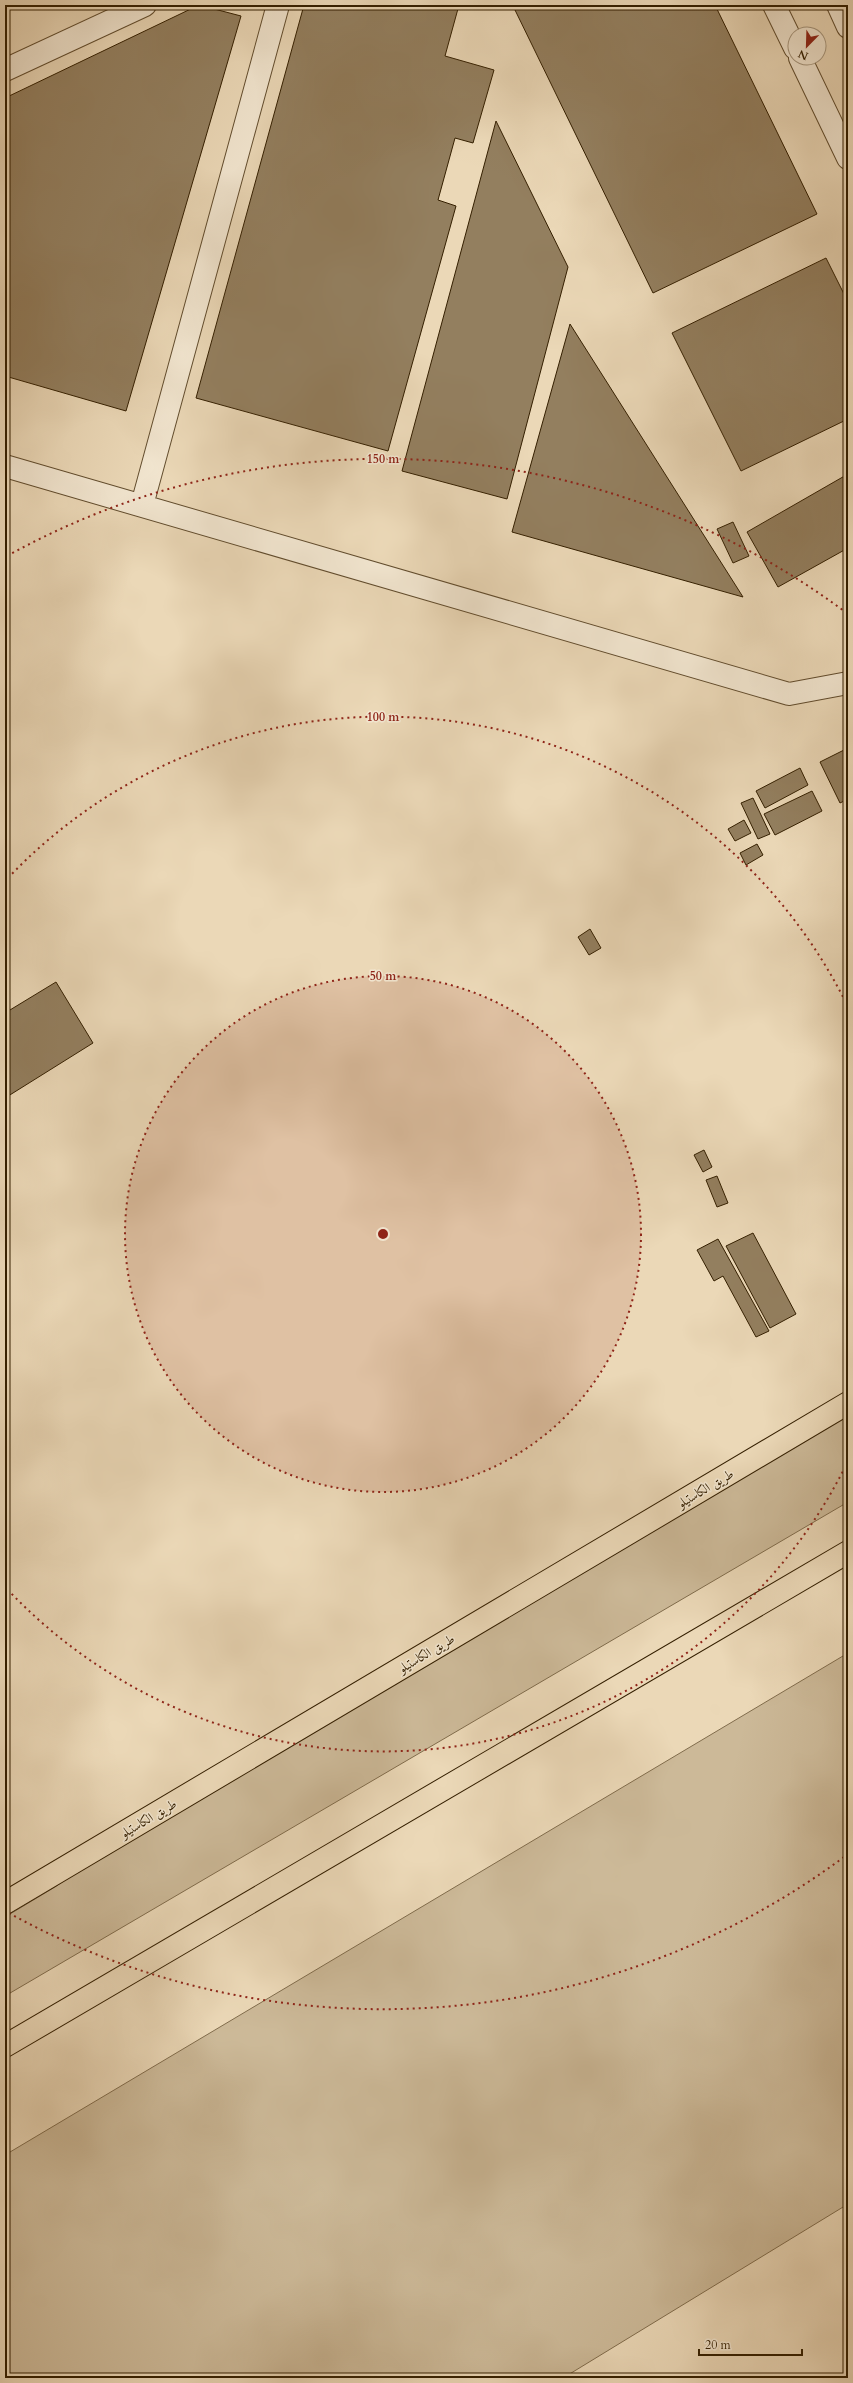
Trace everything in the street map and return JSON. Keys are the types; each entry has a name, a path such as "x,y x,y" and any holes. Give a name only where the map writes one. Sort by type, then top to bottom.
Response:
{"highway":[{"name":"طريق الكاستيلو","path":"5,1903 848,1403"},
{"path":"5,2046 848,1552"}],"street":[{"path":"5,70 145,5"},
{"path":"142,505 278,5"},
{"path":"774,5 787,32"},
{"path":"838,5 848,27"},
{"path":"804,66 848,158"},
{"path":"5,466 789,694 848,683"}],"shaded area":[{"path":"848,1405 848,1502 5,1996 5,1917 55,1887 258,1741"},
{"path":"848,1653 848,2204 563,2378 5,2378 5,2155"}],"building":[{"path":"199,5 241,16 126,411 5,376 5,98"},
{"path":"304,5 459,5 445,56 494,70 473,143 455,138 438,200 456,206 388,451 196,398"},
{"path":"526,5 715,5 817,214 653,293 515,10"},
{"path":"496,121 568,267 507,499 402,471"},
{"path":"826,258 848,302 848,419 741,471 672,333"},
{"path":"570,324 743,597 512,532"},
{"path":"848,474 848,548 778,587 747,532"},
{"path":"733,522 749,556 733,563 717,529"},
{"path":"848,748 848,799 840,803 820,762"},
{"path":"800,768 808,785 765,808 756,791"},
{"path":"812,791 822,811 775,835 764,814"},
{"path":"753,798 770,834 758,839 741,803"},
{"path":"744,820 751,833 735,841 728,829"},
{"path":"757,844 763,855 746,865 740,853"},
{"path":"590,929 601,948 589,955 578,937"},
{"path":"56,982 93,1043 5,1098 5,1013"},
{"path":"704,1150 712,1167 703,1172 694,1155"},
{"path":"717,1176 728,1203 717,1207 706,1180"},
{"path":"753,1233 796,1314 770,1328 726,1246"},
{"path":"718,1239 769,1331 756,1337 723,1276 714,1281 697,1250"}]}
